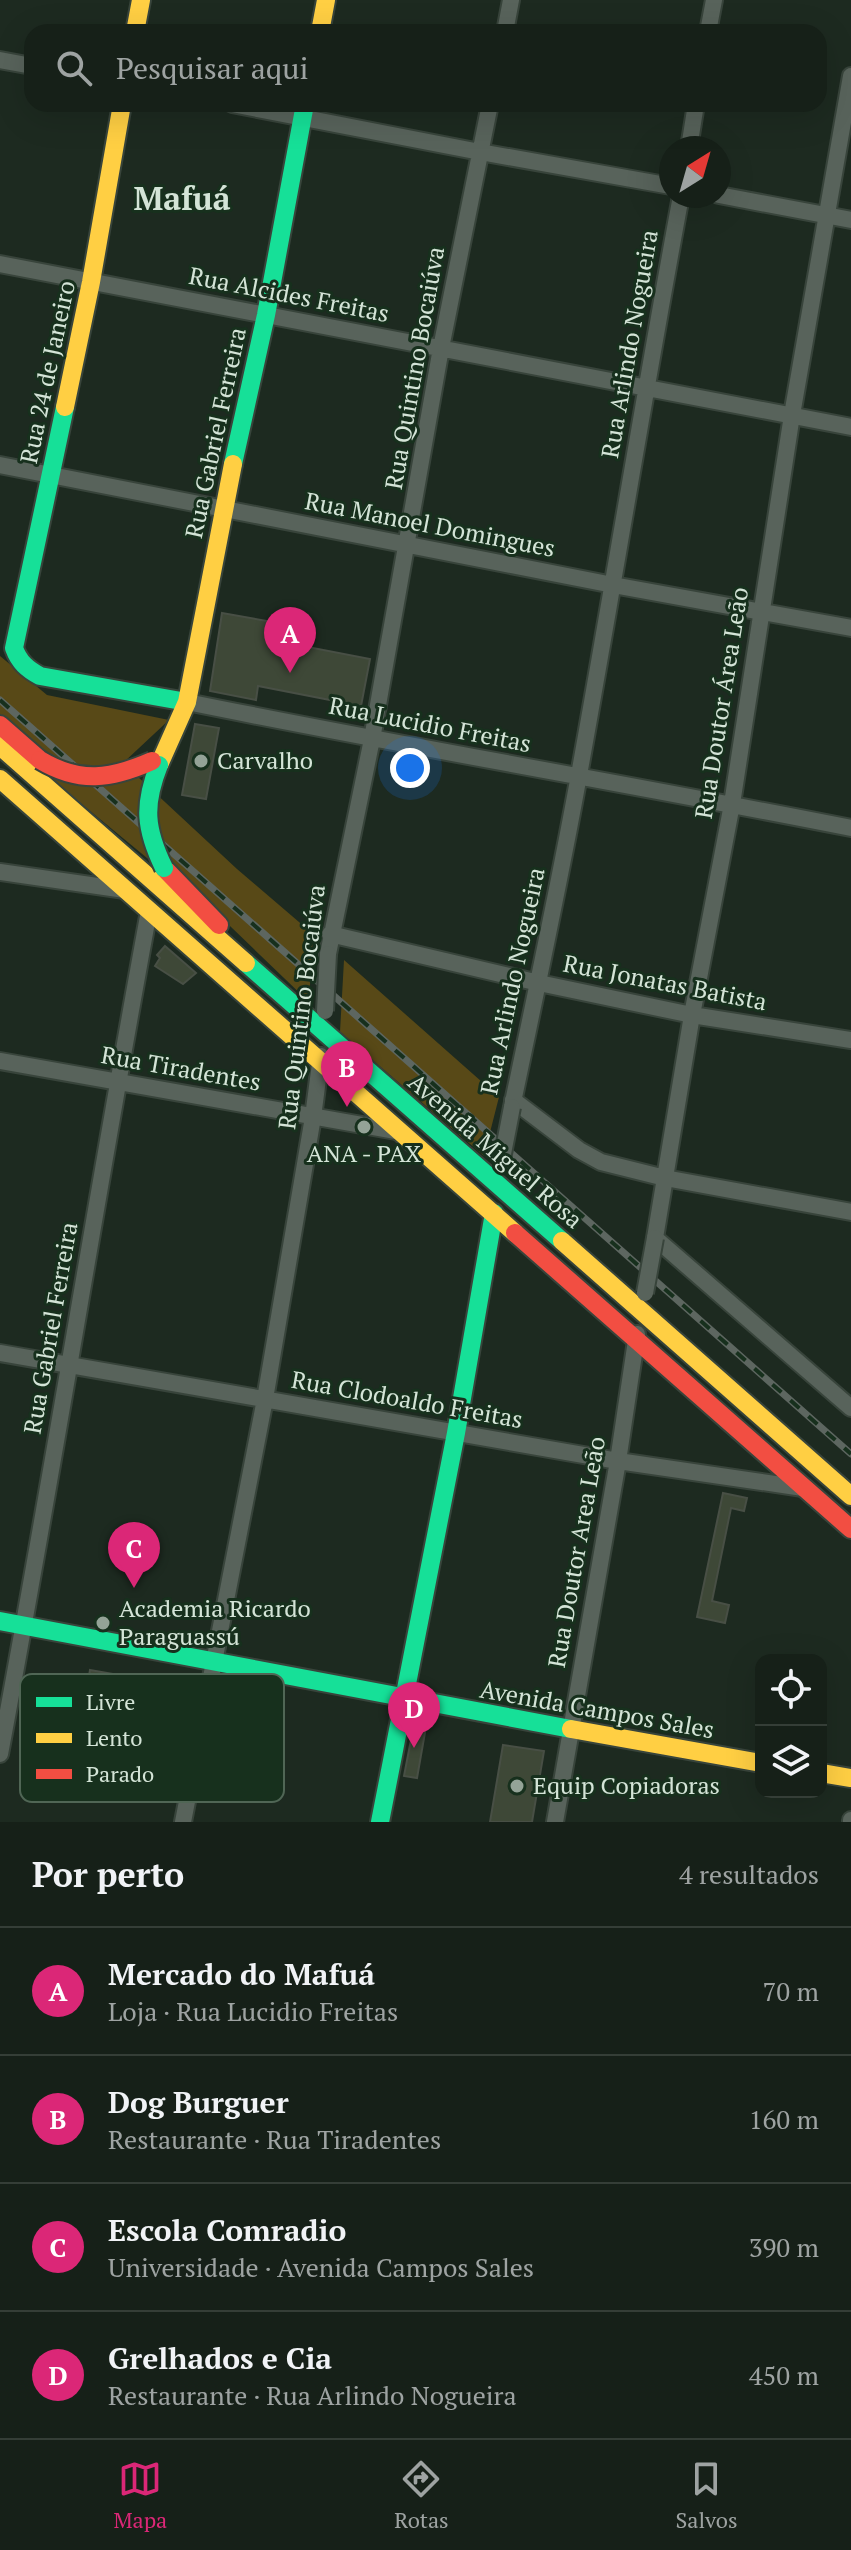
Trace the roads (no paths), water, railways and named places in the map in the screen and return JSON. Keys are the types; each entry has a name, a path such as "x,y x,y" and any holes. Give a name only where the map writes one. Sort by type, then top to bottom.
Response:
{"main road":[{"path":"136,24 141,0"},
{"path":"322,24 326,0"},
{"name":"Rua 24 de Janeiro","path":"14,648 91,282 121,112"},
{"name":"Rua Gabriel Ferreira","path":"266,982 237,942 164,868 146,818 150,788 159,759 187,702 223,508 266,315 303,112"},
{"name":"Rua Lucidio Freitas","path":"14,648 16,657 26,669 40,676 187,702"},
{"path":"0,725 40,760 61,771 87,778 129,772 159,759"},
{"name":"Avenida Miguel Rosa","path":"0,746 497,1185 644,1302 851,1496"},
{"name":"Avenida Miguel Rosa","path":"0,779 851,1529"},
{"name":"Rua Arlindo Nogueira","path":"380,1822 456,1433 494,1213"},
{"name":"Avenida Campos Sales","path":"0,1621 281,1674"},
{"name":"Avenida Campos Sales","path":"284,1675 755,1762"},
{"path":"827,1774 851,1778"}],"street":[{"path":"506,24 511,0"},
{"path":"710,24 714,0"},
{"path":"0,60 24,64"},
{"name":"Rua Doutor Área Leão","path":"636,1337 732,804 792,415 851,76"},
{"path":"307,112 480,152 659,184"},
{"name":"Rua Quintino Bocaiúva","path":"210,1674 265,1399 313,1117 330,934 372,739 441,348 488,112"},
{"path":"691,136 695,112"},
{"path":"731,197 851,220"},
{"name":"Rua Arlindo Nogueira","path":"494,1213 512,1103 579,777 679,208"},
{"name":"Rua Alcides Freitas","path":"0,264 851,427"},
{"name":"Rua Manoel Domingues","path":"0,465 407,546 851,628"},
{"name":"Rua Lucidio Freitas","path":"187,702 851,828"},
{"path":"0,872 125,890"},
{"name":"Rua Gabriel Ferreira","path":"0,1754 149,911"},
{"name":"Rua Jonatas Batista","path":"330,934 692,1015 851,1040"},
{"name":"Rua Tiradentes","path":"0,1061 401,1132"},
{"path":"512,1103 601,1162 665,1178 851,1212"},
{"path":"655,1238 851,1408"},
{"name":"Rua Doutor Area Leão","path":"555,1822 618,1461 636,1337"},
{"name":"Rua Clodoaldo Freitas","path":"0,1353 618,1461 806,1489"},
{"name":"Rua Quintino Bocaiúva","path":"183,1822 187,1802"}],"railway":[{"path":"0,700 851,1454"}],"place":[{"name":"Mercado do Mafuá","path":"290,673"},
{"name":"Carvalho","path":"201,761"},
{"name":"Dog Burguer","path":"347,1107"},
{"name":"ANA - PAX","path":"364,1127"},
{"name":"Escola Comradio","path":"134,1588"},
{"name":"Academia Ricardo Paraguassú","path":"103,1623"},
{"name":"Grelhados e Cia","path":"414,1748"},
{"name":"Equip Copiadoras","path":"517,1786"}],"district":[{"name":"Mafuá","path":"182,199"}]}
